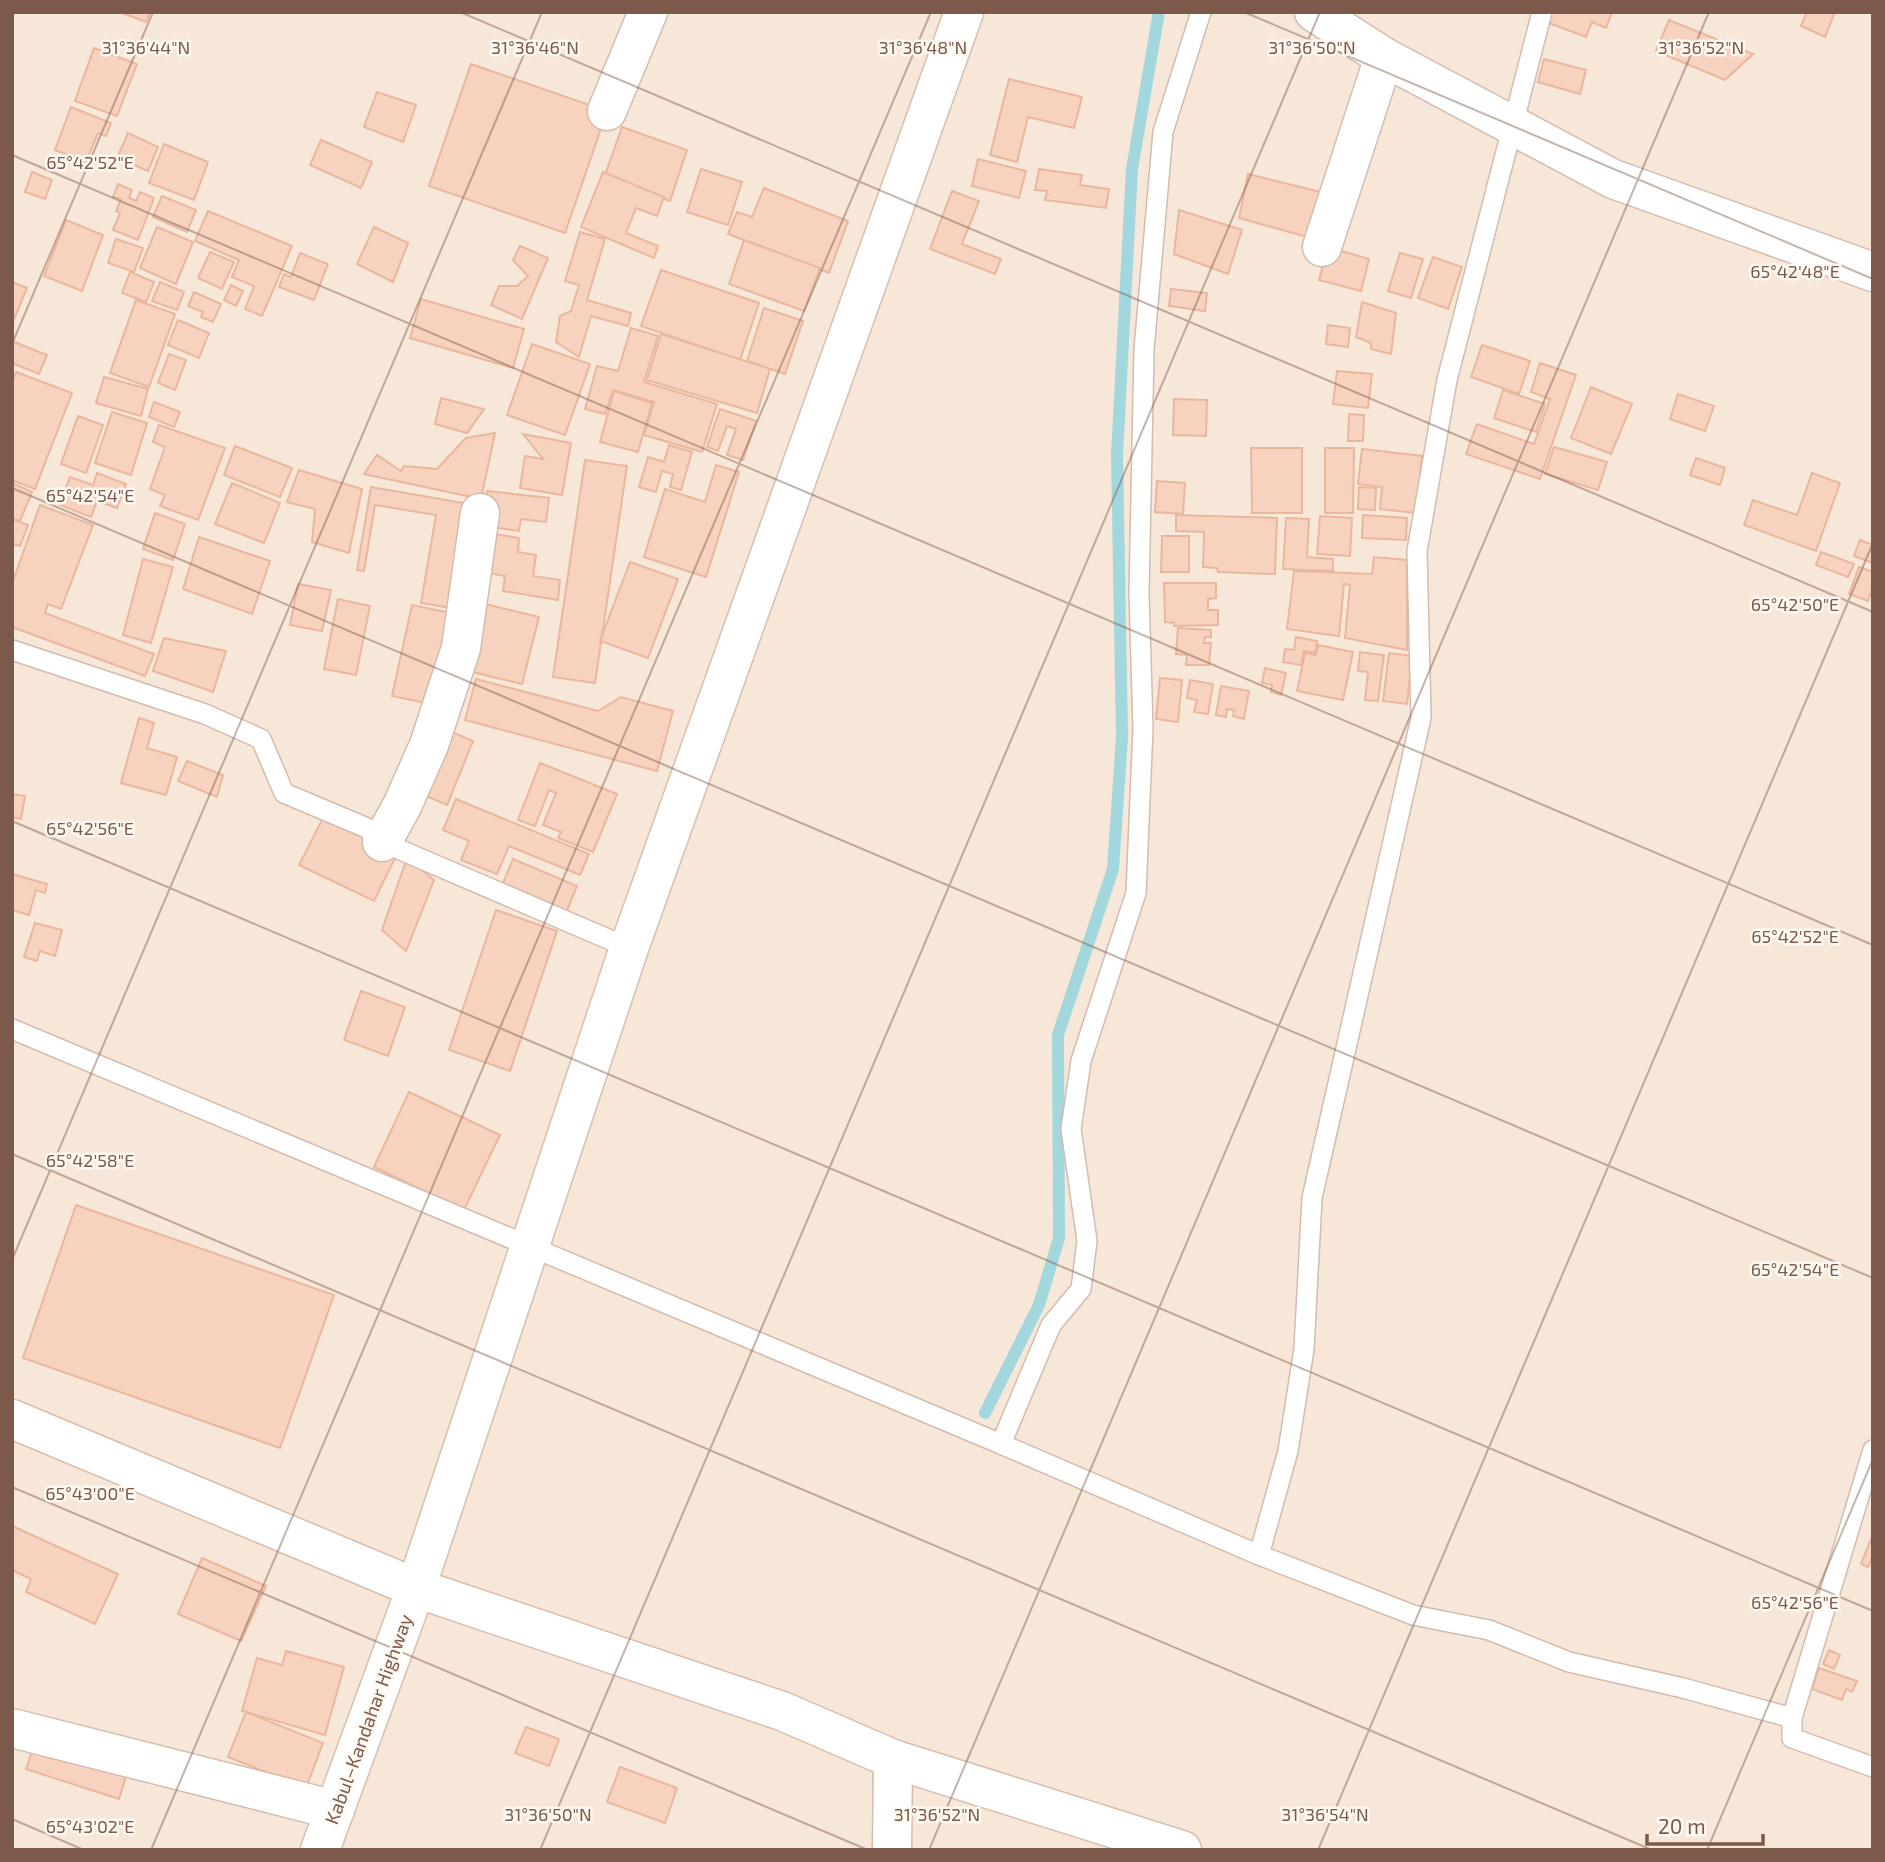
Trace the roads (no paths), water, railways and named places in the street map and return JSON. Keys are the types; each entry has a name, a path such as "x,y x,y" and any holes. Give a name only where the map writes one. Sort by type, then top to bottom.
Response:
{"main road":[{"path":"607,111 648,12"},
{"name":"Kabul–Kandahar Highway","path":"320,1850 416,1588 629,947 964,12"},
{"path":"1314,12 1384,57 1613,179 1873,272"},
{"path":"1322,247 1384,57"},
{"path":"382,842 402,806 429,745 461,648 480,513"},
{"path":"12,1419 416,1588 782,1711 893,1759 1182,1850"},
{"path":"12,1728 335,1810"},
{"path":"892,1850 893,1759"}],"lane":[{"path":"1001,1444 1051,1325 1081,1289 1087,1241 1071,1129 1081,1061 1136,892 1143,728 1139,593 1144,350 1163,132 1201,12"},
{"path":"1259,1555 1288,1451 1304,1349 1312,1198 1421,718 1417,551 1447,380 1542,12"},
{"path":"12,650 205,714 261,739 284,793 367,828 382,842 629,947"},
{"path":"12,1029 1259,1555 1413,1615 1489,1630 1569,1662 1683,1688 1792,1718"},
{"path":"1873,1450 1792,1718 1792,1738 1873,1768"}],"waterway":[{"path":"985,1413 1039,1305 1059,1238 1058,1035 1113,869 1122,737 1117,455 1132,169 1159,12"}]}
